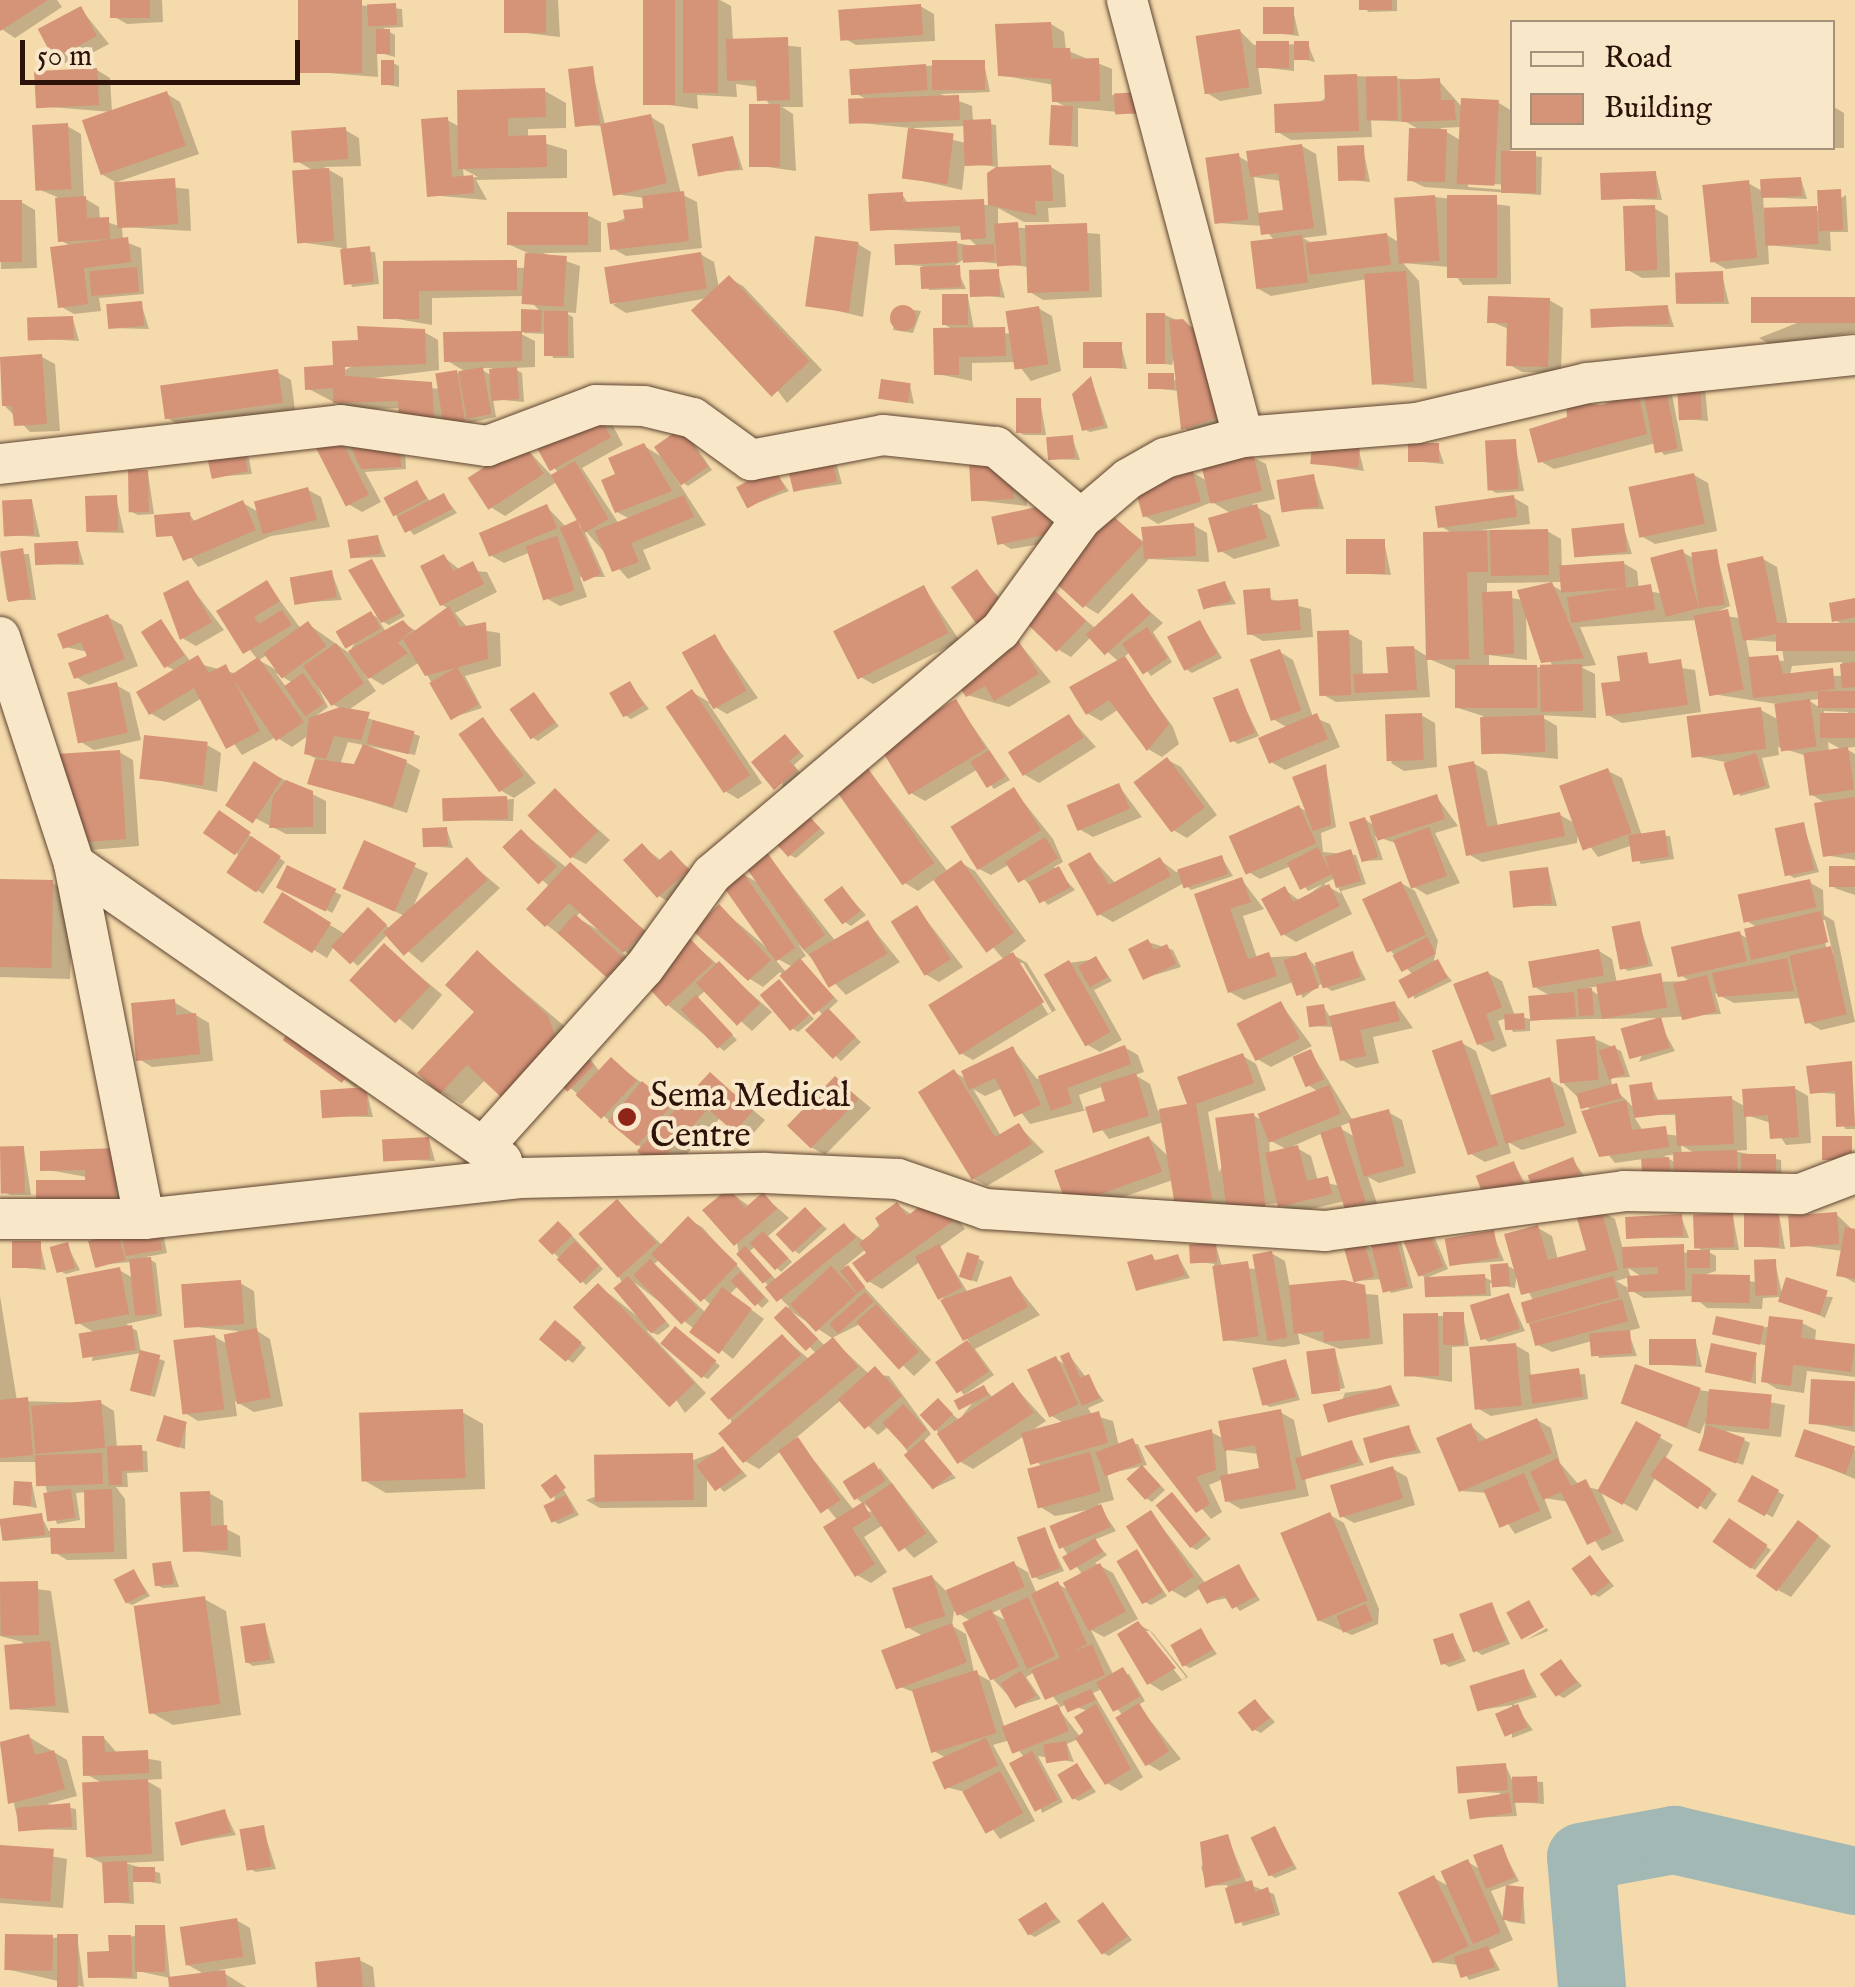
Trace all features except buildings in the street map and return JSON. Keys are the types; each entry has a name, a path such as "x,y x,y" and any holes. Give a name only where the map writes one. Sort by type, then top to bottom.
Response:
{"street":[{"path":"1127,0 1243,437"},
{"path":"485,1145 644,968 712,874 1000,632 1081,519 1165,458 1243,437 1417,423 1587,383 1855,356"},
{"path":"0,464 341,426 487,446 596,406 644,406 693,418 750,460 883,435 996,447 1081,519"},
{"path":"0,637 74,864 144,1219"},
{"path":"74,864 485,1145 520,1178"},
{"path":"0,1219 144,1219 520,1178 898,1179 985,1209 1325,1231 1624,1191 1800,1194 1855,1173"}],"waterway":[{"path":"1592,1987 1581,1857 1674,1840 1855,1881"}],"place":[{"name":"Sema Medical Centre","path":"627,1117"}]}
